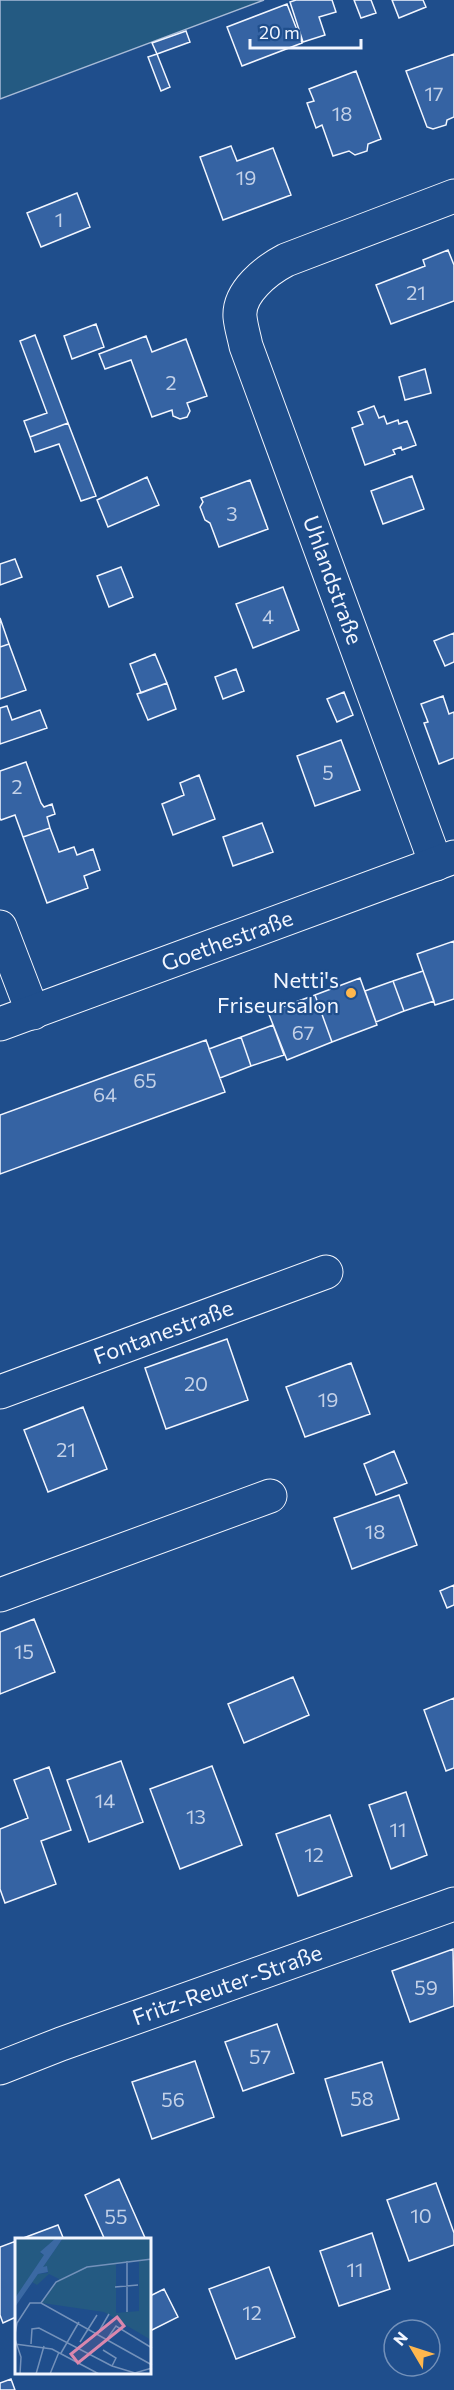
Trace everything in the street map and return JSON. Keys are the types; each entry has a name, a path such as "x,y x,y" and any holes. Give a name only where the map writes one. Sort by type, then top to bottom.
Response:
{"street":[{"name":"Uhlandstraße","path":"445,860 246,346 239,315 246,296 266,271 286,260 454,196"},
{"name":"Goethestraße","path":"0,1024 445,860"},
{"path":"0,927 33,1013"},
{"name":"Fontanestraße","path":"0,1392 326,1272"},
{"path":"0,1596 270,1496"},
{"name":"Fritz-Reuter-Straße","path":"0,2068 61,2044 454,1904"}],"shaded area":[{"path":"0,0 264,0 0,99"}],"building":[{"path":"332,0 336,12 319,17 325,35 303,42 290,2"},
{"path":"354,0 371,0 376,13 361,18"},
{"path":"392,0 423,0 426,7 399,18"},
{"path":"287,4 302,43 242,66 227,27"},
{"path":"186,31 190,42 157,54 152,43"},
{"path":"157,54 170,87 161,91 148,57"},
{"path":"454,54 454,117 447,120 446,125 433,129 427,127 406,71"},
{"path":"356,71 381,139 368,144 367,151 355,155 349,151 333,156 322,125 316,128 307,103 314,101 309,89"},
{"path":"231,146 237,161 273,148 291,195 223,220 200,157"},
{"path":"77,193 90,227 41,247 27,213"},
{"path":"448,250 454,265 454,301 391,324 376,285 425,266 423,260"},
{"path":"96,324 104,347 72,359 64,336"},
{"path":"35,335 68,423 30,437 24,421 47,413 20,341"},
{"path":"146,336 152,352 186,339 207,396 187,403 190,411 187,417 180,419 173,416 172,410 152,417 131,360 105,369 99,354"},
{"path":"425,369 431,393 405,400 399,377"},
{"path":"374,406 379,418 384,416 387,424 398,420 399,424 407,421 416,445 402,450 401,447 393,450 395,454 365,465 352,428 363,424 358,412"},
{"path":"68,423 96,496 81,501 59,444 35,452 30,437"},
{"path":"412,476 424,509 383,524 371,491"},
{"path":"147,477 159,505 108,527 97,500"},
{"path":"250,480 268,529 219,547 210,523 205,520 200,507 203,502 201,498"},
{"path":"15,559 22,577 0,585 0,564"},
{"path":"121,567 133,597 109,607 97,576"},
{"path":"283,587 299,630 253,648 236,604"},
{"path":"0,618 9,644 0,647"},
{"path":"454,633 454,662 445,666 434,641"},
{"path":"9,644 26,690 0,699 0,647"},
{"path":"155,654 167,683 141,693 130,664"},
{"path":"236,669 244,691 223,699 215,677"},
{"path":"167,683 176,709 148,720 137,694"},
{"path":"344,692 353,715 337,722 327,699"},
{"path":"443,696 449,714 454,712 454,758 439,764 424,723 428,722 421,704"},
{"path":"7,706 12,720 40,710 47,728 0,744 0,708"},
{"path":"341,740 360,790 315,806 297,756"},
{"path":"26,762 41,803 44,807 52,804 55,814 47,817 50,828 23,837 15,815 1,820 0,818 0,771"},
{"path":"199,775 215,819 173,835 162,804 184,795 180,783"},
{"path":"262,823 273,852 233,866 223,837"},
{"path":"50,828 59,852 74,847 77,855 93,849 100,870 84,876 88,888 47,903 23,837"},
{"path":"454,941 454,999 435,1005 417,954"},
{"path":"423,971 434,1001 404,1011 393,981"},
{"path":"360,978 377,1025 332,1042 315,995"},
{"path":"393,981 404,1011 376,1022 365,991"},
{"path":"315,995 332,1042 287,1060 268,1012"},
{"path":"273,1025 284,1055 251,1066 241,1037"},
{"path":"241,1037 251,1066 220,1078 209,1049"},
{"path":"206,1040 225,1092 0,1174 0,1115"},
{"path":"227,1339 248,1400 166,1429 145,1368"},
{"path":"351,1363 370,1414 305,1437 286,1387"},
{"path":"83,1407 107,1469 48,1492 24,1430"},
{"path":"394,1451 407,1483 376,1495 364,1464"},
{"path":"399,1495 417,1545 352,1569 334,1518"},
{"path":"454,1585 454,1605 447,1608 440,1591"},
{"path":"34,1619 55,1672 0,1694 0,1632"},
{"path":"293,1677 309,1715 244,1743 228,1704"},
{"path":"454,1698 454,1768 446,1771 424,1710"},
{"path":"121,1761 143,1822 89,1842 67,1780"},
{"path":"212,1766 242,1845 180,1869 150,1789"},
{"path":"49,1767 71,1830 41,1841 56,1884 5,1903 0,1889 0,1829 28,1818 14,1780"},
{"path":"406,1792 427,1855 391,1869 369,1805"},
{"path":"330,1815 352,1876 298,1896 276,1834"},
{"path":"453,1949 454,2006 410,2022 392,1971"},
{"path":"277,2024 294,2073 243,2091 225,2042"},
{"path":"195,2061 214,2117 152,2139 132,2082"},
{"path":"382,2062 399,2119 342,2136 325,2079"},
{"path":"119,2179 145,2238 104,2238 85,2195"},
{"path":"436,2183 454,2233 454,2245 409,2261 387,2200"},
{"path":"58,2225 63,2238 23,2238"},
{"path":"372,2233 390,2289 339,2306 320,2251"},
{"path":"15,2241 15,2317 3,2323 0,2315 0,2247"},
{"path":"269,2267 295,2337 236,2359 209,2289"},
{"path":"164,2289 178,2317 152,2330 152,2295"},
{"path":"11,2379 15,2390 0,2390 0,2383"}],"place":[{"name":"Netti's Friseursalon","path":"351,993"}]}
